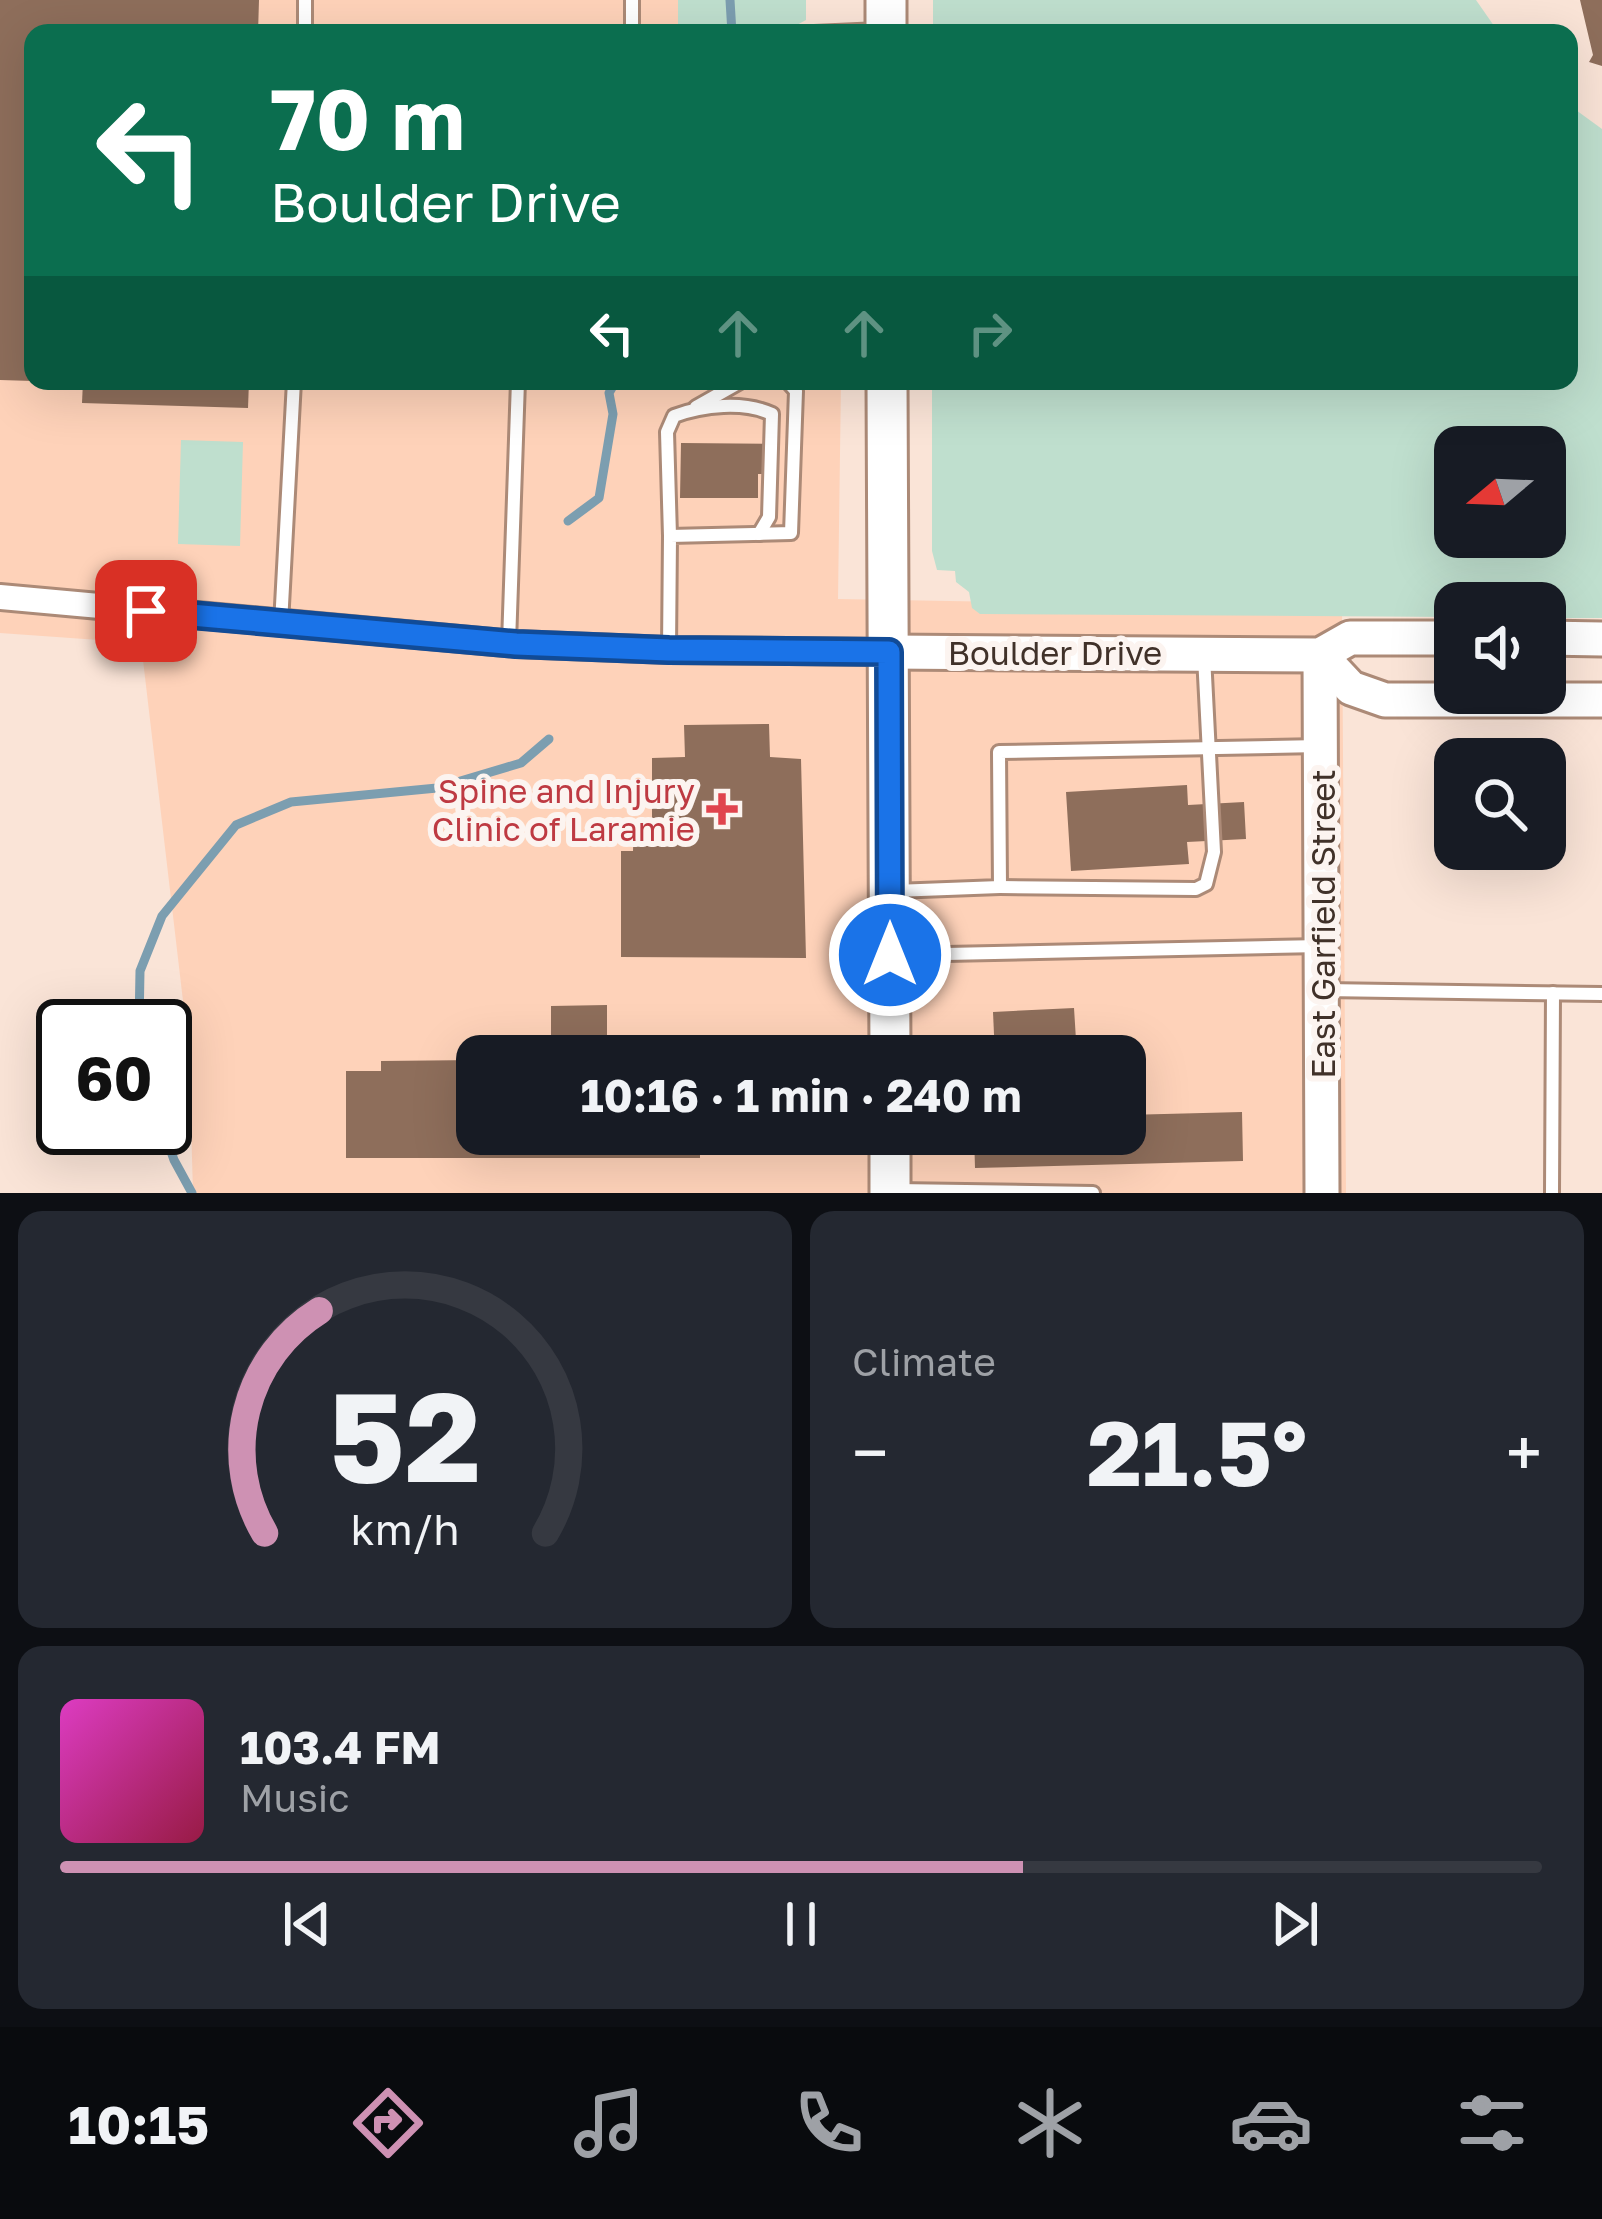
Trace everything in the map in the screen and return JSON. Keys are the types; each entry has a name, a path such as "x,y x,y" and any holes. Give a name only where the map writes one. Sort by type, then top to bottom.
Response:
{"main road":[{"path":"887,390 890,1035"},
{"path":"890,1155 890,1191"}],"street":[{"name":"Boulder Drive","path":"0,597 509,643 669,650 1320,655 1351,638 1434,638"},
{"path":"1566,638 1602,638"},
{"path":"1320,655 1351,688 1385,700 1602,700"},
{"name":"East Garfield Street","path":"1320,655 1322,1193"}],"lane":[{"path":"281,623 294,390"},
{"path":"509,643 518,390"},
{"path":"669,650 667,432 674,416 727,390"},
{"path":"670,536 791,533 795,390"},
{"path":"694,409 756,406 772,414 769,517 759,534"},
{"path":"889,891 1196,889 1206,884 1214,852 1204,652"},
{"path":"1000,887 1000,752 1321,746"},
{"path":"890,955 1322,946"},
{"path":"1323,990 1602,994"},
{"path":"1552,1193 1553,993"},
{"path":"890,1191 1093,1193"}],"shaded area":[{"path":"0,0 678,0 678,24 24,24 24,390 841,390 838,599 1342,608 1346,1193 193,1193 192,999 183,999 141,643 0,633"}],"green space":[{"path":"678,0 806,0 806,20 799,24 678,24"},
{"path":"933,0 1476,0 1493,24 933,24"},
{"path":"1578,112 1602,129 1602,618 1566,618 1566,582 1434,582 1434,617 980,614 972,608 969,592 956,582 955,571 937,570 932,551 932,390 1578,390"},
{"path":"181,440 243,442 240,546 178,544"}],"building":[{"path":"0,0 259,0 258,24 24,24 24,381 0,380"},
{"path":"1580,0 1602,0 1602,66 1589,62 1593,55"},
{"path":"83,390 249,390 248,408 82,403"},
{"path":"681,443 778,444 778,474 758,474 758,498 680,498"},
{"path":"769,724 770,757 801,759 806,958 621,957 621,851 633,851 634,820 652,820 652,758 685,757 684,725"},
{"path":"1187,785 1188,805 1244,802 1246,839 1187,842 1189,864 1071,871 1066,792"},
{"path":"607,1005 607,1035 551,1035 551,1006"},
{"path":"1074,1008 1076,1035 994,1035 993,1012"},
{"path":"456,1060 456,1155 700,1158 346,1158 346,1071 381,1071 381,1061"},
{"path":"1242,1112 1243,1161 975,1168 975,1155 1146,1155 1146,1114"}],"waterway":[{"path":"730,0 731,24"},
{"path":"568,521 599,498 613,414 611,390"},
{"path":"139,999 140,971 162,916 236,825 291,802 437,788 521,763 549,739"},
{"path":"172,1155 192,1193"}],"place":[{"name":"Spine and Injury Clinic of Laramie","path":"722,809"}],"route":[{"path":"146,611 516,644 889,652 890,955"}]}
